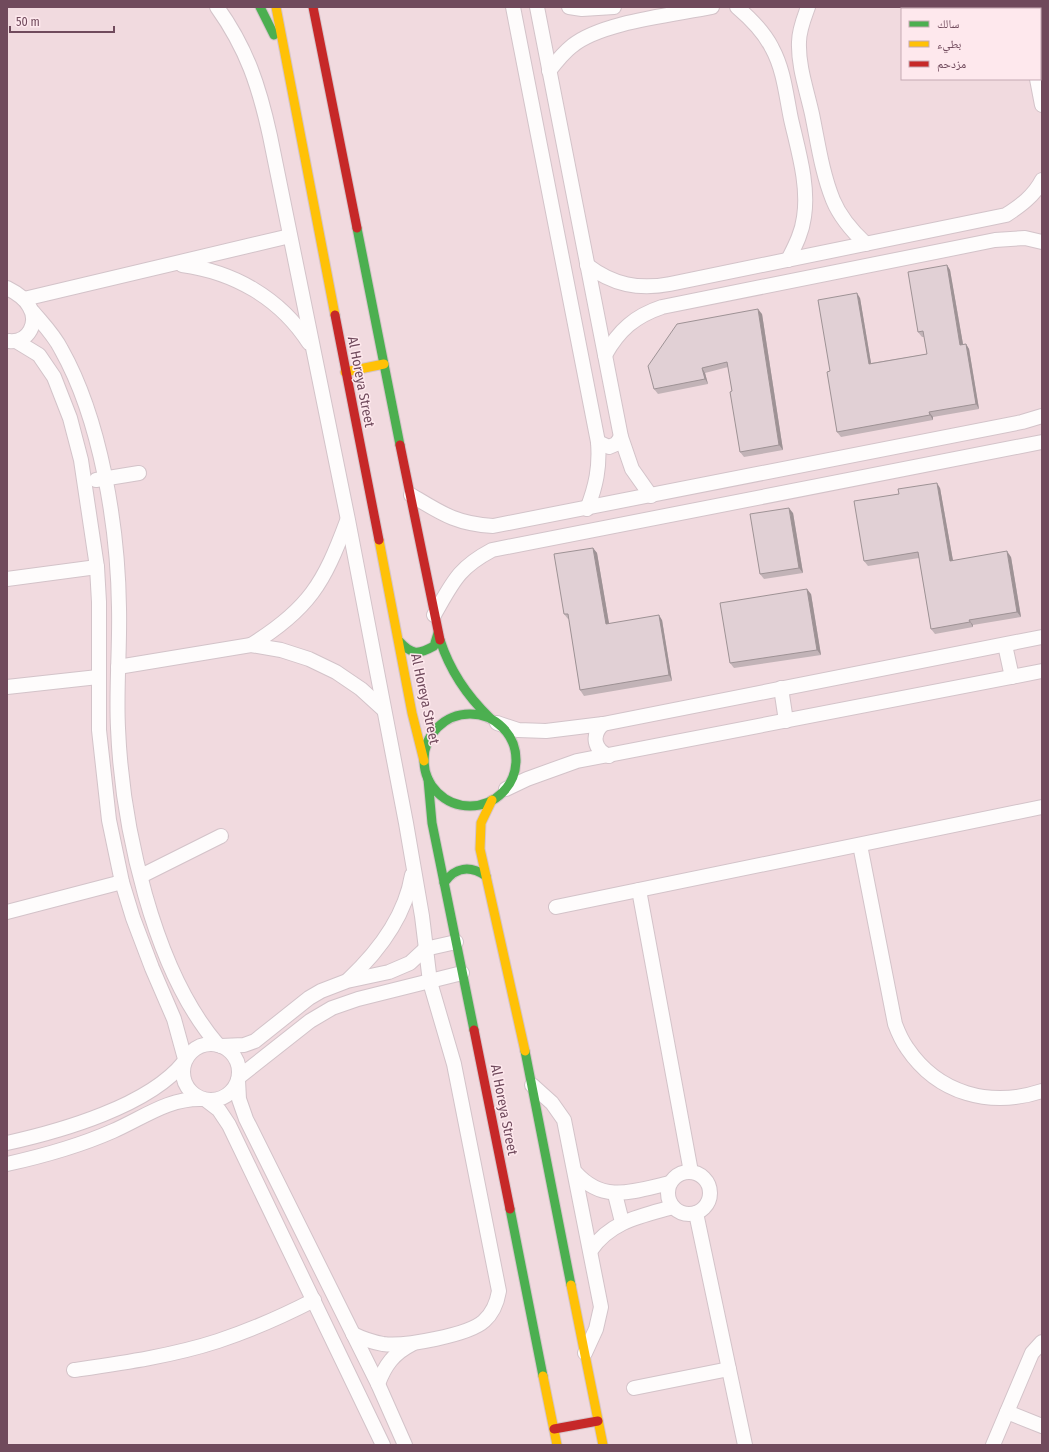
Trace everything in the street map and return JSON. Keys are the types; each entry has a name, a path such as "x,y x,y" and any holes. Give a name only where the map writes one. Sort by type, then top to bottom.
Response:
{"street":[{"path":"216,7 232,27 244,50 262,100 348,520 413,867 430,982 454,1064 499,1291 494,1308 483,1322 459,1333 416,1342 384,1344 368,1341 353,1334"},
{"path":"260,7 286,60"},
{"name":"Al Horeya Street","path":"276,7 345,372 412,713 424,761"},
{"name":"Al Horeya Street","path":"314,7 438,633 442,647 460,687 493,720"},
{"path":"513,7 598,442 598,476 587,509"},
{"path":"537,7 621,437 632,469 651,496"},
{"path":"569,7 582,9 612,7"},
{"path":"612,7 605,12 604,18 606,24 613,27"},
{"path":"549,71 572,45 587,36 613,27 712,7"},
{"path":"737,7 761,31 772,48 780,67 802,172 805,194 804,217 798,239 788,260"},
{"path":"808,7 802,21 799,42 800,62 824,167 834,201 842,217 866,244"},
{"path":"780,67 783,60 789,57 795,58 800,62"},
{"path":"1037,80 1042,99"},
{"path":"543,164 566,159"},
{"path":"802,172 808,178 818,178 822,174 824,167"},
{"path":"587,265 599,274 627,285 642,287 670,284 1006,215 1031,197 1042,180"},
{"path":"989,219 998,222 1001,227 999,237 995,240"},
{"path":"24,299 290,236"},
{"path":"605,355 622,329 634,319 648,312 675,303 995,240 1025,238 1042,242"},
{"path":"173,264 203,268 232,277 258,291 282,309 302,332 313,350"},
{"path":"670,284 666,289 666,296 669,301 675,303"},
{"path":"7,288 24,299 61,348 74,375 92,426 104,478 118,575 118,728 122,782 130,829 142,881 179,985 196,1017 220,1045 234,1055 237,1062 239,1078 239,1099 246,1119 378,1384 405,1445"},
{"path":"11,342 23,338 33,327 33,312"},
{"path":"11,342 39,356 48,366 70,418 85,482 97,567 99,730 105,790 113,843 124,887 142,943 179,1032 185,1061 182,1070 185,1084 195,1096 219,1110 229,1125 383,1445"},
{"path":"345,372 384,364"},
{"path":"411,495 444,516 460,522 492,526 509,524 1040,419"},
{"path":"598,442 609,447 616,444 621,437"},
{"path":"434,615 458,573 474,559 492,550 1041,441"},
{"path":"85,482 139,472"},
{"path":"731,480 737,501"},
{"path":"251,645 276,629 296,612 314,593 327,570 348,520"},
{"path":"509,524 504,530 505,538 513,546"},
{"path":"7,579 97,567"},
{"path":"399,641 408,651 422,653 434,646 438,633"},
{"path":"1042,636 1005,645 602,724 546,731 518,730 493,720 471,714 462,714 445,722 432,735 425,752 424,761 428,779 440,794 456,803 474,806 492,800 506,789 527,779 577,761 1042,671"},
{"path":"118,667 251,645 281,650 316,662 336,672 361,689 383,709"},
{"path":"1005,645 1012,677"},
{"path":"7,687 98,678"},
{"path":"781,688 786,720"},
{"path":"493,720 510,736 516,754 515,772 506,789"},
{"path":"602,724 596,733 596,745 599,750 609,756"},
{"name":"Al Horeya Street","path":"428,779 432,822 557,1445"},
{"path":"492,800 483,816 478,832 486,876 532,1085 603,1445"},
{"path":"556,906 1042,807"},
{"path":"7,912 124,887 142,881 221,836"},
{"path":"860,844 894,1024 906,1048 923,1068 945,1084 970,1095 996,1099 1026,1096 1042,1091"},
{"path":"347,981 363,966 391,929 410,888 413,867"},
{"path":"444,883 452,873 463,868 471,868 486,876"},
{"path":"639,890 691,1172"},
{"path":"7,1143 63,1128 124,1104 162,1084 196,1048 203,1045 244,1045 255,1041 309,998 321,991 347,981 389,972 410,963 425,949 456,942"},
{"path":"7,1164 30,1159 85,1142 169,1103 180,1100 214,1100 226,1096 235,1087 239,1078 310,1022 332,1008 358,999 462,973"},
{"path":"532,1085 556,1107 564,1120 576,1173 601,1306 596,1329 585,1353"},
{"path":"576,1173 582,1180 597,1190 615,1194 670,1183 679,1175 691,1172 702,1177 709,1188 709,1200 702,1210 696,1213 683,1214 673,1207 668,1196 670,1183"},
{"path":"615,1194 622,1222"},
{"path":"591,1250 601,1237 622,1222 673,1207"},
{"path":"696,1213 745,1445"},
{"path":"74,1370 157,1356 217,1341 283,1316 314,1300"},
{"path":"378,1384 383,1370 391,1358 416,1342"},
{"path":"993,1445 1032,1353 1042,1342"},
{"path":"634,1388 729,1369"},
{"path":"1007,1412 1042,1426"},
{"path":"554,1429 598,1421"}],"shaded area":[{"path":"7,7 1042,7 1042,1445 7,1445"}],"building":[{"path":"947,265 960,345 966,344 976,404 929,412 930,415 837,432 827,372 830,371 818,300 857,293 869,364 927,354 923,331 918,332 908,272"},
{"path":"758,309 779,445 740,452 730,392 732,391 727,362 702,368 705,379 654,389 648,366 677,324"},
{"path":"937,483 950,561 1007,551 1017,612 969,620 970,622 931,629 918,552 864,561 854,501 899,494 898,489"},
{"path":"789,508 799,568 760,574 750,514"},
{"path":"593,548 606,624 659,615 669,675 580,690 568,614 564,614 554,554"},
{"path":"807,589 817,650 730,663 720,603"}],"traffic: fast":[{"path":"260,7 274,35"},
{"path":"357,228 400,445"},
{"path":"399,641 412,651 424,651 434,646 438,633"},
{"path":"440,640 454,673 474,701 490,718"},
{"path":"470,714 479,715 496,722 508,734 515,751 516,760 515,769 508,786 496,798 479,805 470,806 461,805 444,798 432,786 425,769 424,760 425,751 432,734 444,722 461,715 470,714"},
{"path":"428,779 432,823 474,1030"},
{"path":"444,883 453,874 463,869 474,870 486,876"},
{"path":"525,1051 571,1285"},
{"path":"510,1209 543,1376"}],"traffic: slow":[{"path":"276,7 335,315"},
{"path":"345,372 384,364"},
{"path":"379,540 412,713 424,761"},
{"path":"492,800 481,823 480,849 525,1051"},
{"path":"571,1285 603,1445"},
{"path":"543,1376 557,1445"}],"traffic: jam":[{"path":"313,7 357,228"},
{"path":"335,315 379,540"},
{"path":"400,445 440,640"},
{"path":"474,1030 510,1209"},
{"path":"554,1429 598,1421"}]}
